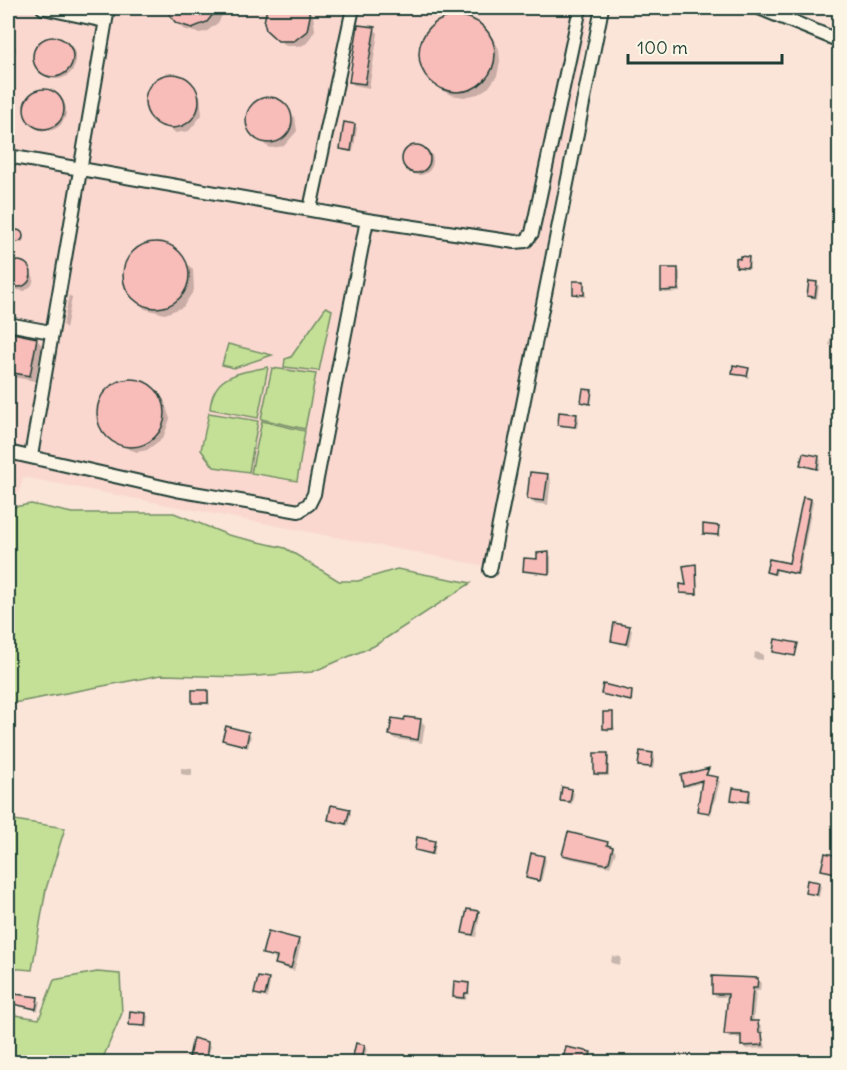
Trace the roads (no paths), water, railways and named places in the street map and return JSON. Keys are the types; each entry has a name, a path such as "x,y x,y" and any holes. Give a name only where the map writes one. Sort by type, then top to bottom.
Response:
{"street":[{"path":"43,8 105,21"},
{"path":"31,456 108,8"},
{"path":"310,209 353,8"},
{"path":"8,156 367,220 514,242 526,241 532,233 580,8"},
{"path":"490,570 602,8"},
{"path":"759,8 840,41"},
{"path":"8,452 176,490 298,511 309,504 314,495 367,220"},
{"path":"8,324 51,332"}]}
